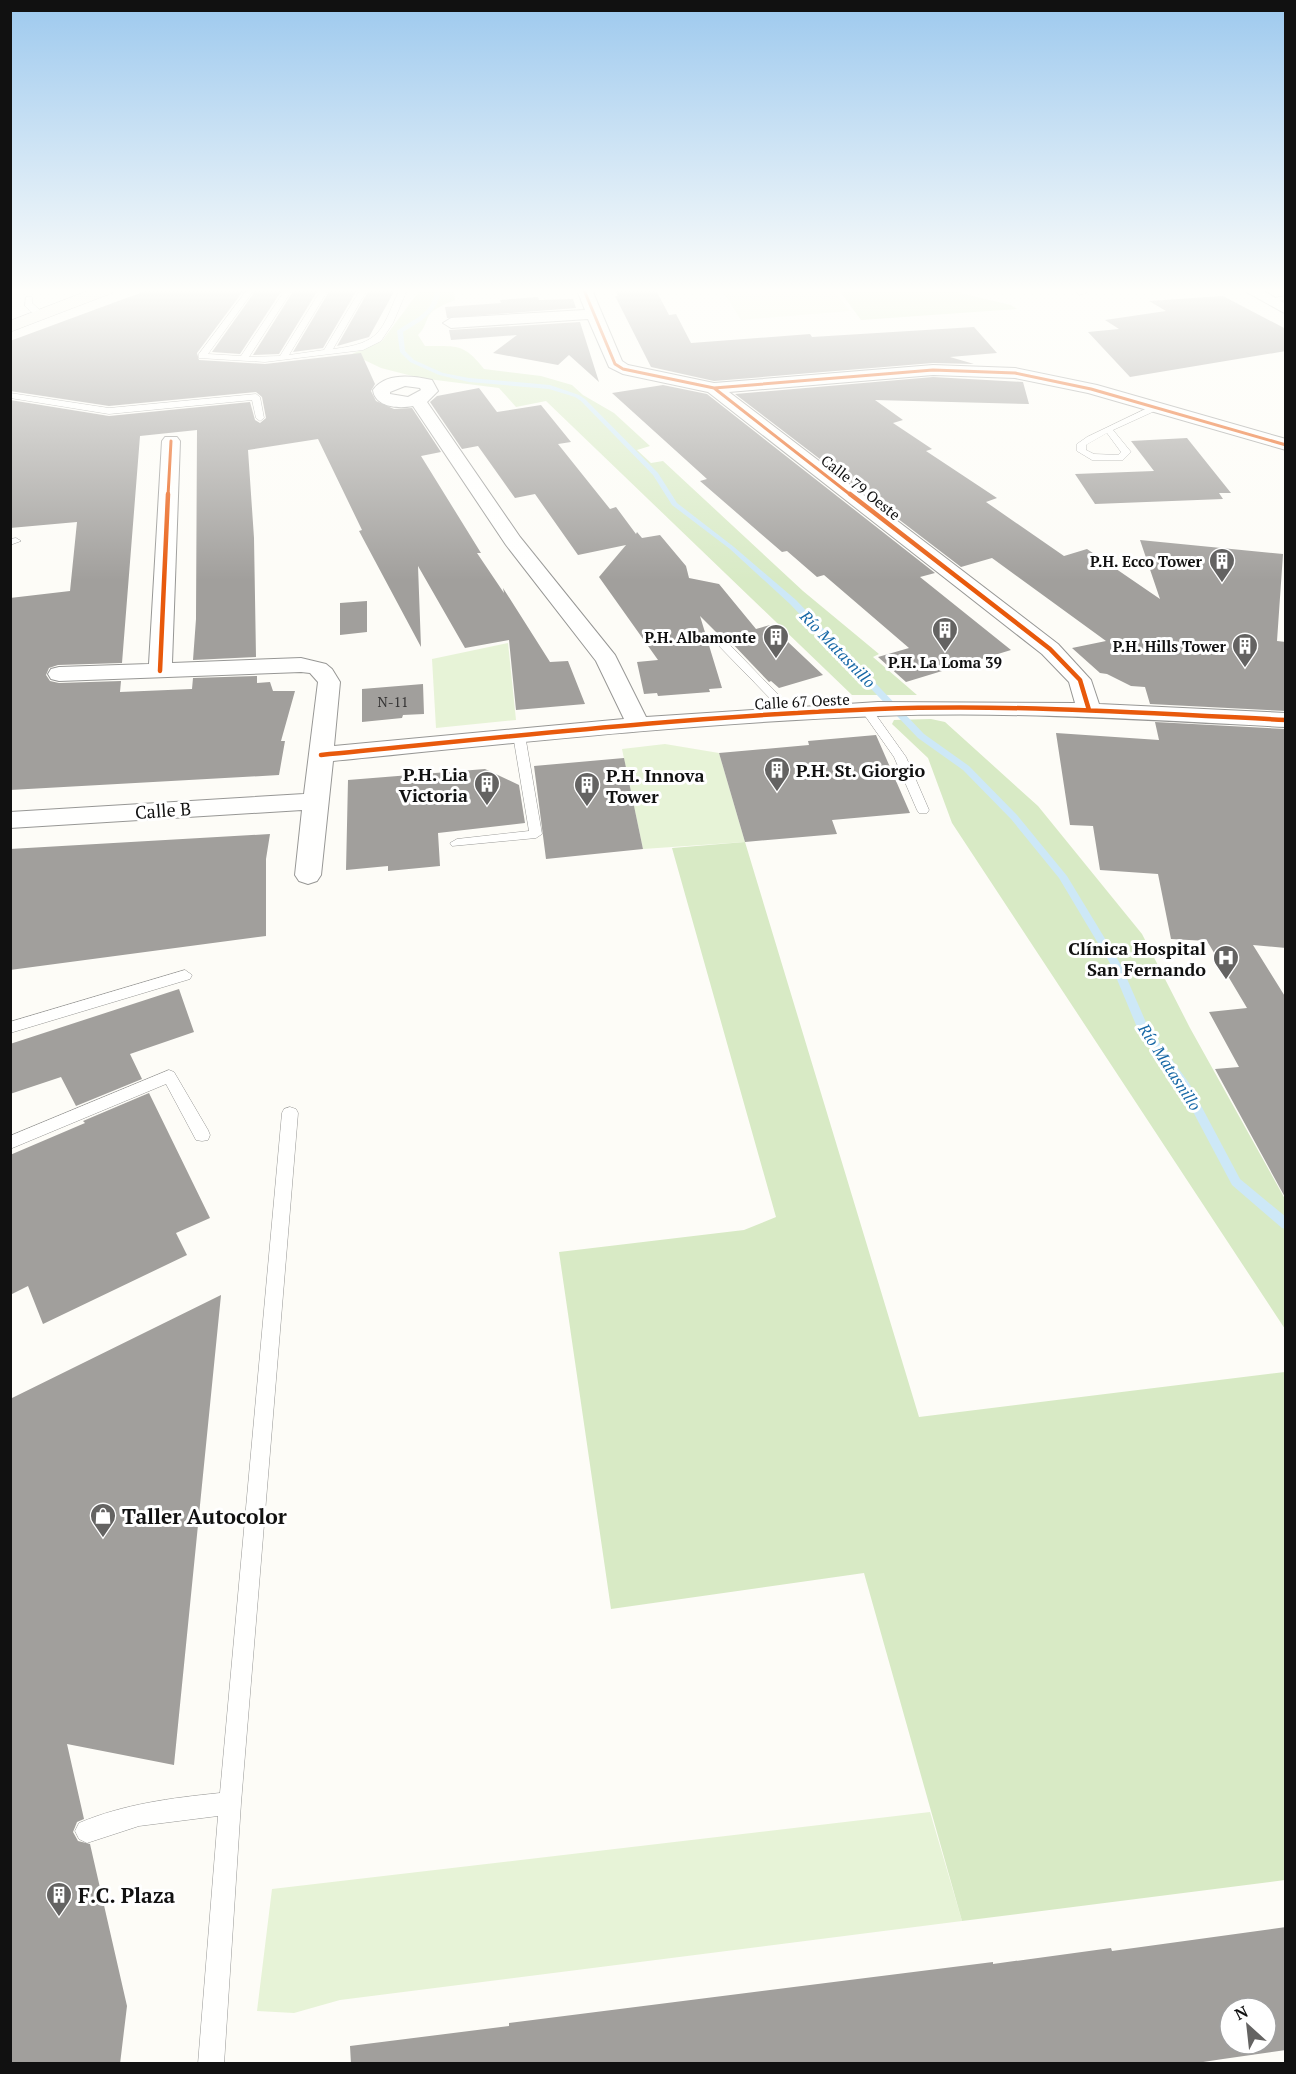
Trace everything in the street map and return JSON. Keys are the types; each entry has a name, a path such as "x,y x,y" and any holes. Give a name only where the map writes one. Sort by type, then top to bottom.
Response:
{"street":[{"name":"Calle 79 Oeste","path":"708,387 714,388 1050,649 1080,680 1089,710"},
{"path":"714,388 729,387"},
{"path":"1080,387 1286,445"},
{"path":"417,400 513,541 607,660 638,724"},
{"path":"160,671 171,441"},
{"path":"59,674 301,665 318,668 326,673 329,682 309,875"},
{"name":"Calle 67 Oeste","path":"321,755 638,724 873,709 1089,710 1286,720"},
{"name":"Calle B","path":"10,820 316,801"}],"lane":[{"path":"10,395 109,411 256,397 260,418"},
{"path":"1109,430 1126,452 1120,458 1092,457 1082,451 1081,444 1120,422 1156,407"},
{"path":"722,643 791,714"},
{"path":"873,709 900,758 923,810"},
{"path":"457,843 536,834 519,735"},
{"path":"10,1028 185,975"},
{"path":"10,1143 169,1076 202,1135"},
{"path":"211,2064 290,1113"},
{"path":"87,1831 114,1819 169,1809 231,1803"}],"green space":[{"path":"489,387 574,387 583,395 614,413 650,446 637,450 651,463 663,461 803,591 879,654 873,657 917,695 852,695 546,401 516,407 499,388"},
{"path":"508,643 516,720 436,728 432,659"},
{"path":"931,719 945,722 1038,806 1142,934 1190,1028 1285,1199 1285,1329 952,823 928,758 892,724 894,720"},
{"path":"665,744 719,753 745,842 643,849 622,749"},
{"path":"745,842 919,1417 1285,1372 1285,1880 962,1921 864,1573 611,1609 559,1252 744,1230 776,1217 672,848"},
{"path":"930,1812 962,1921 340,2000 294,2013 257,2011 272,1889"}],"building":[{"path":"10,387 373,387 371,391 376,401 394,409 412,408 441,452 421,456 481,553 477,553 504,593 503,588 550,662 568,661 585,704 516,710 509,640 465,648 418,566 421,647 359,531 362,530 318,439 248,450 254,538 256,657 193,660 196,619 197,430 140,436 122,663 58,665 49,668 46,675 50,681 59,683 121,681 120,692 192,689 193,678 257,676 257,683 270,682 273,691 295,691 281,741 285,741 279,775 10,790 10,598 70,591 77,522 10,528 10,400 109,416 250,402 255,420 260,423 266,418 262,397 256,392 109,406 10,391"},
{"path":"652,387 672,387 707,394 935,573 920,577 1011,650 906,682 878,657 909,648 824,575 817,577 787,551 782,552 700,481 707,479 612,393"},
{"path":"819,387 1024,387 1029,404 875,400 903,420 893,423 932,449 926,451 997,498 986,502 1064,556 1087,549 1160,599 1140,540 1283,554 1277,641 1286,642 1286,711 1150,704 1145,687 1131,686 1100,673 1072,648 1106,641 992,558 961,567 735,394"},
{"path":"479,388 497,412 541,405 571,442 558,444 610,509 616,507 636,534 637,532 642,538 660,535 686,566 689,578 719,584 756,629 770,625 823,675 779,688 771,681 769,682 728,639 722,638 700,616 722,688 709,689 710,692 658,696 657,693 644,694 637,662 658,660 599,577 626,545 578,555 535,494 515,498 478,446 462,449 430,402 437,396"},
{"path":"1187,438 1231,493 1219,493 1223,499 1095,504 1075,474 1154,471 1131,441"},
{"path":"367,601 367,632 340,635 340,603"},
{"path":"423,684 424,714 362,722 362,689"},
{"name":"Clínica Hospital San Fernando","path":"1155,722 1286,729 1286,948 1253,945 1286,998 1286,1199 1215,1069 1239,1067 1209,1012 1247,1008 1207,941 1171,939 1158,874 1100,870 1093,826 1070,825 1056,733 1159,740"},
{"path":"876,735 910,813 832,820 837,834 745,842 719,753 809,745 808,741"},
{"name":"P.H. Innova Tower","path":"624,758 643,849 546,859 534,766"},
{"path":"485,769 519,785 525,823 438,833 440,866 388,871 388,866 346,870 348,780"},
{"path":"270,834 266,859 266,936 10,970 10,849"},
{"path":"179,989 194,1032 130,1054 142,1079 76,1106 61,1077 10,1094 10,1044"},
{"path":"149,1093 210,1218 176,1233 187,1255 43,1324 28,1286 10,1295 10,1155"},
{"name":"Taller Autocolor","path":"221,1295 174,1765 67,1744 84,1819 77,1822 73,1832 78,1841 90,1844 127,2006 120,2064 10,2064 10,1399"},
{"path":"1286,1927 1286,2050 1278,2051 1278,1996 1218,1996 1218,2056 1245,2056 1190,2064 351,2064 350,2046 509,2026 509,2023 1111,1948 1112,1951"}],"waterway":[{"name":"Río Matasnillo","path":"548,387 583,400 656,474 674,504 732,548 793,602 921,736 966,768 1014,817 1062,876 1116,965 1143,1029 1185,1086 1236,1182 1286,1224"}],"cycle path":[{"path":"708,387 714,388 1050,649 1080,680 1089,710"},
{"path":"714,388 729,387"},
{"path":"1080,387 1286,445"},
{"path":"160,671 171,441"},
{"path":"321,755 669,722 878,709 1031,708 1286,720"}],"place":[{"name":"P.H. Ecco Tower","path":"1222,584"},
{"name":"P.H. La Loma 39","path":"945,653"},
{"name":"P.H. Albamonte","path":"776,660"},
{"name":"P.H. Hills Tower","path":"1245,669"},
{"name":"P.H. St. Giorgio","path":"777,793"},
{"name":"P.H. Lia Victoria","path":"487,807"},
{"name":"P.H. Innova Tower","path":"587,808"},
{"name":"Clínica Hospital San Fernando","path":"1226,981"},
{"name":"Taller Autocolor","path":"103,1539"},
{"name":"F.C. Plaza","path":"59,1918"}]}
